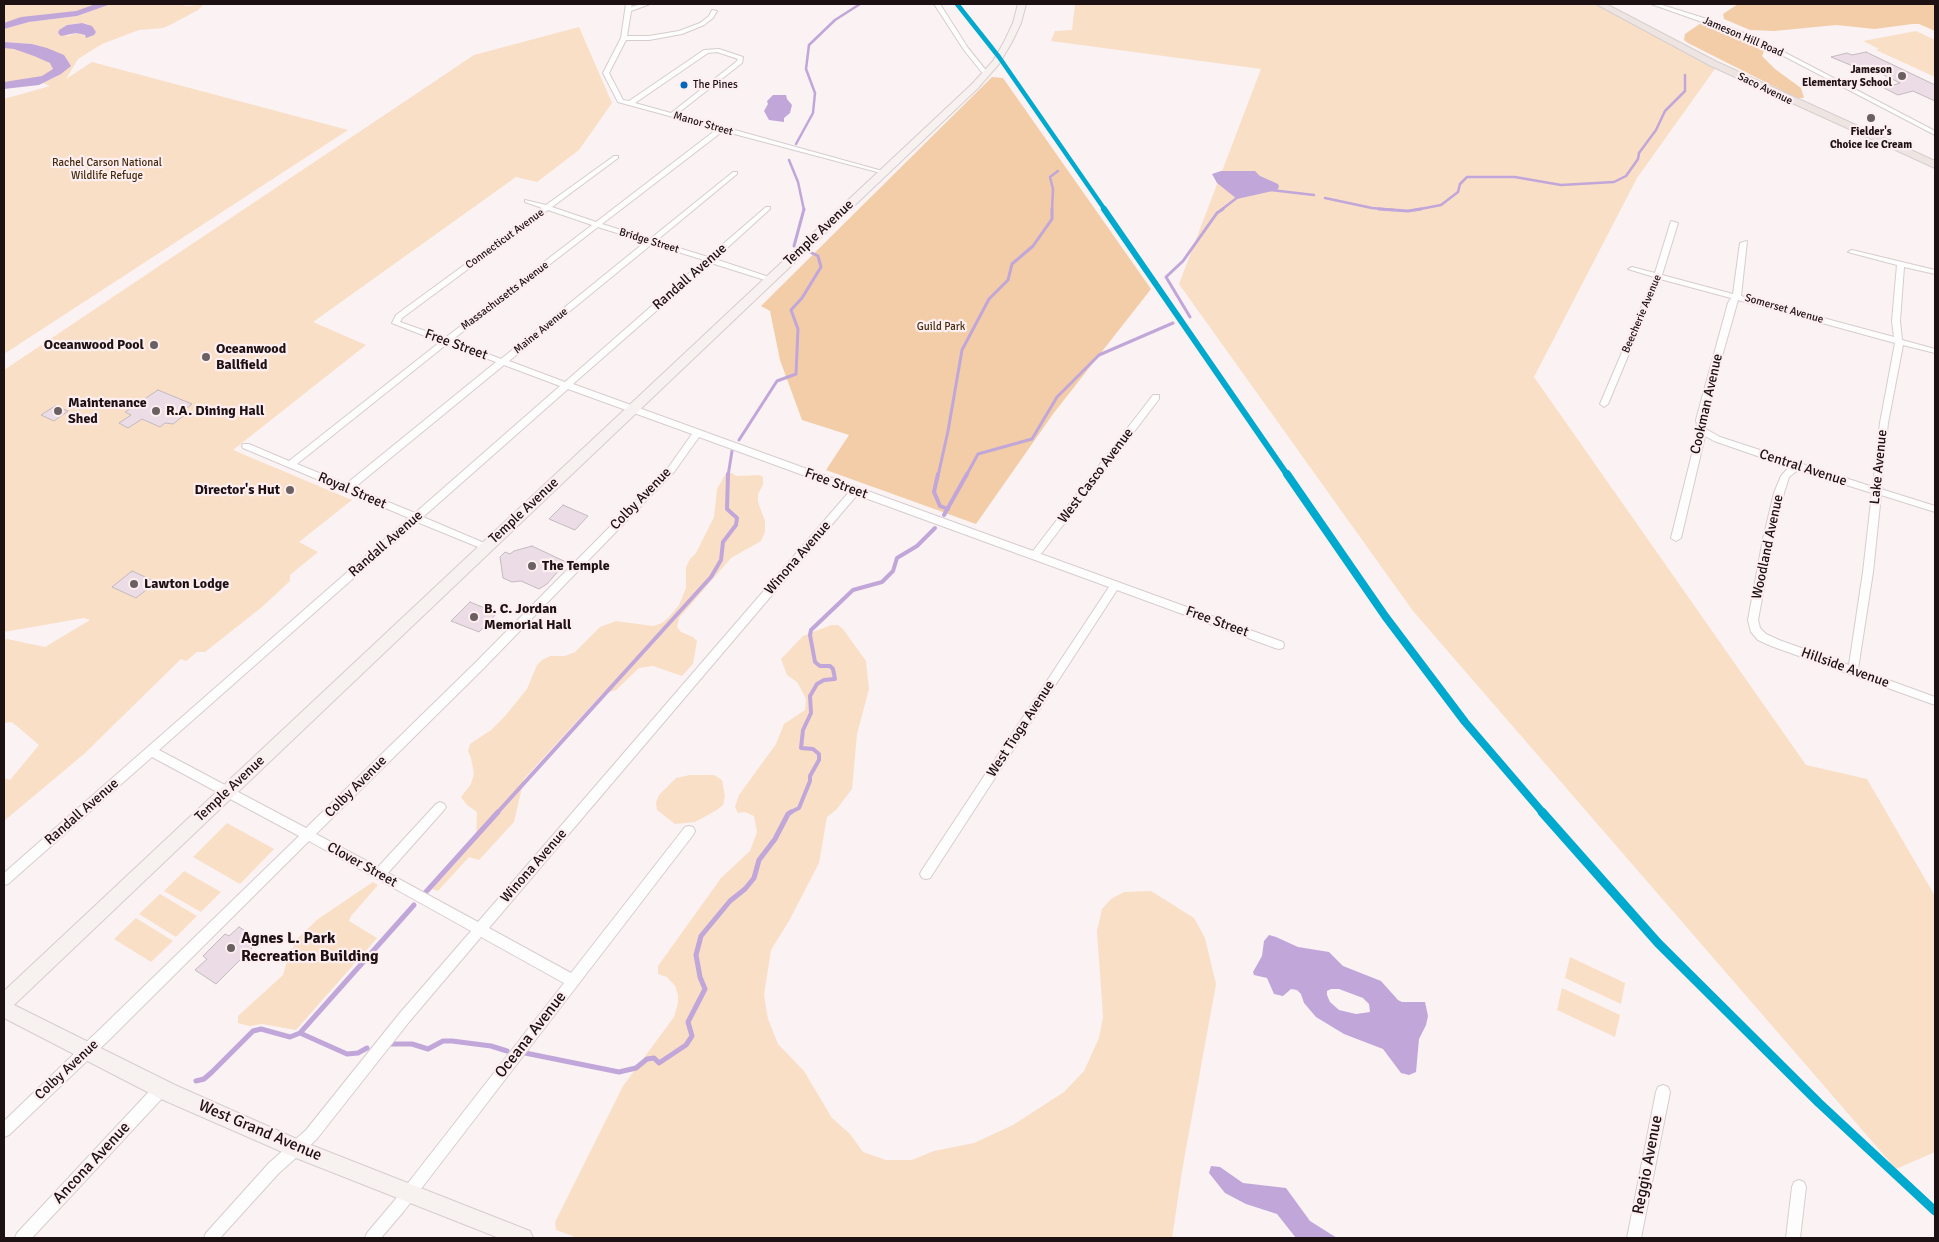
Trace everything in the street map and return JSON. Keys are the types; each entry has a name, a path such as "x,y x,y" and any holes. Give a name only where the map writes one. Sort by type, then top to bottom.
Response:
{"main road":[{"name":"Saco Avenue","path":"1600,4 1780,96 1935,165"}],"street":[{"path":"647,4 629,7 624,38 606,73 618,100 629,104 702,53 717,50 742,58 739,63 672,115"},
{"path":"937,4 966,49 986,74"},
{"name":"Temple Avenue","path":"4,1002 986,74 996,62 1011,37 1018,23 1022,4"},
{"name":"Jameson Hill Road","path":"1654,4 1708,21 1755,40 1935,133"},
{"path":"624,38 649,38 680,33 702,24 711,17 714,11"},
{"name":"Manor Street","path":"629,104 883,172"},
{"name":"Massachusetts Avenue","path":"291,464 446,341 721,129"},
{"name":"Connecticut Avenue","path":"396,322 399,317 616,157"},
{"name":"Maine Avenue","path":"346,489 735,173"},
{"name":"Bridge Street","path":"527,201 771,279"},
{"name":"Randall Avenue","path":"4,880 768,208"},
{"name":"Beecherie Avenue","path":"1604,404 1658,276 1674,222"},
{"name":"Cookman Avenue","path":"1676,538 1702,430 1700,423 1703,411 1732,303 1737,296 1744,243"},
{"path":"1852,252 1935,272"},
{"name":"Lake Avenue","path":"1853,671 1868,572 1884,423 1899,341 1896,321 1901,264"},
{"name":"Somerset Avenue","path":"1632,269 1737,296 1935,352"},
{"name":"Free Street","path":"396,322 401,326 502,363 1279,645"},
{"name":"West Casco Avenue","path":"1035,555 1156,397"},
{"name":"Central Avenue","path":"1702,430 1717,439 1796,466 1935,509"},
{"name":"Colby Avenue","path":"4,1130 88,1051 478,667 659,482 697,433"},
{"name":"Royal Street","path":"246,446 486,547"},
{"name":"Woodland Avenue","path":"1757,633 1753,626 1753,620 1770,529 1782,482 1788,472 1796,466"},
{"name":"Winona Avenue","path":"211,1238 274,1168 311,1135 385,1040 856,491"},
{"name":"West Tioga Avenue","path":"926,874 1115,585"},
{"name":"Hillside Avenue","path":"1757,633 1775,643 1935,700"},
{"name":"Clover Street","path":"150,751 308,835 573,981"},
{"path":"378,874 440,807"},
{"name":"Oceana Avenue","path":"372,1238 410,1192 689,831"},
{"name":"West Grand Avenue","path":"4,1009 162,1088 297,1148 523,1238"},
{"name":"Ancona Avenue","path":"22,1238 162,1088"},
{"name":"Reggio Avenue","path":"1634,1238 1662,1092"},
{"path":"1793,1238 1800,1187"}],"green space":[{"path":"4,4 100,4 86,10 4,25"},
{"name":"Rachel Carson National Wildlife Refuge","path":"111,4 175,4 188,6 204,4 198,10 163,28 139,30 102,44 78,59 66,79 92,62 348,130 4,354 4,99 50,86 43,83 57,76 53,51 32,44 4,42 4,29 29,22 77,16","holes":["87,24 96,32 86,36 76,33 68,36 58,33 59,30 67,25"]},
{"path":"1075,4 1595,4 1717,66 1637,178 1534,377 1806,765 1867,779 1935,896 1935,1152 1896,1169 1413,611 1179,284 1261,69 1051,41 1055,31 1072,30"},
{"path":"1738,4 1935,4 1935,31 1919,24 1875,29 1836,25 1774,31 1750,30 1724,19 1723,14"},
{"path":"1701,23 1765,49 1762,56 1775,69 1801,88 1804,98 1797,98 1684,40 1685,34"},
{"path":"579,27 612,103 579,150 537,182 516,177 313,322 366,345 233,450 352,500 299,542 318,552 290,575 290,581 262,607 205,652 197,652 186,661 181,659 84,754 4,821 4,778 10,780 39,745 12,722 4,723 4,640 45,647 90,620 84,618 4,632 4,370 474,55"},
{"path":"1916,31 1935,40 1935,77 1876,50 1879,49 1863,41"},
{"path":"4,45 59,61 54,74 4,84"},
{"name":"Guild Park","path":"992,77 1003,78 1151,289 1053,414 976,524 826,470 849,435 802,420 780,360 770,311 761,306"},
{"path":"726,473 732,473 736,476 759,475 763,477 763,485 758,494 758,502 765,521 765,532 761,541 731,558 679,618 677,627 681,632 693,637 697,641 693,664 682,676 653,666 639,668 616,690 601,695 524,779 514,822 479,860 469,857 438,891 432,889 476,840 477,812 467,805 461,797 471,784 474,774 468,751 470,744 491,730 505,716 527,689 537,665 542,660 550,656 565,656 575,652 600,627 616,621 653,626 662,623 670,616 679,605 686,588 686,567 696,553 714,517 717,489"},
{"path":"831,625 838,625 843,629 866,661 869,689 857,734 852,789 836,810 827,817 819,863 789,921 771,950 764,995 768,1019 778,1044 804,1071 832,1118 850,1134 863,1152 886,1160 912,1160 934,1151 974,1143 1013,1125 1064,1092 1084,1071 1099,1038 1103,1017 1097,931 1102,909 1111,899 1124,892 1151,891 1194,918 1205,938 1216,984 1182,1171 1172,1238 578,1238 556,1230 555,1222 623,1086 674,1017 678,995 675,986 667,977 658,974 658,966 721,878 750,851 757,832 754,816 745,812 738,813 735,807 739,795 776,744 784,724 805,710 806,699 797,682 787,675 781,659 803,636"},
{"path":"690,775 714,775 722,780 725,796 723,805 695,822 675,824 657,810 656,802 659,795 676,778"},
{"path":"227,823 274,849 240,884 193,857"},
{"path":"184,871 221,892 201,912 164,891"},
{"path":"373,882 378,885 351,916 349,921 377,938 296,1030 262,1024 249,1026 238,1023 238,1016 283,975 288,957 298,938 318,919"},
{"path":"160,894 197,916 176,937 139,914"},
{"path":"136,918 173,941 151,962 114,939"},
{"path":"1570,957 1625,983 1621,1004 1565,978"},
{"path":"1562,988 1620,1015 1615,1037 1557,1010"}],"shaded area":[{"path":"96,4 111,4 77,16 29,22 4,29 4,23 21,17 76,11"},
{"path":"82,23 92,26 96,32 94,35 86,38 85,35 76,33 61,36 58,33 59,30 67,25"},
{"path":"4,42 32,44 47,48 64,55 71,66 61,74 39,85 4,89 4,82 42,76 53,69 50,63 34,56 14,49 4,48"},
{"path":"773,95 786,95 792,105 790,113 784,118 784,122 769,120 764,111 768,104 767,101"},
{"path":"1221,171 1255,171 1260,176 1278,184 1279,187 1277,190 1237,199 1217,183 1212,174"},
{"path":"1269,935 1298,947 1329,952 1343,966 1381,981 1398,1000 1402,1002 1425,1002 1428,1016 1419,1039 1416,1072 1409,1075 1401,1073 1383,1049 1344,1034 1316,1017 1304,1003 1301,994 1297,990 1291,989 1283,996 1274,994 1267,978 1254,975 1253,972 1262,956 1264,941","holes":["1339,989 1363,998 1369,1004 1370,1012 1356,1014 1339,1010 1330,1002 1327,995 1327,991"]},
{"path":"1211,1166 1220,1167 1243,1183 1286,1188 1310,1221 1337,1238 1296,1238 1277,1214 1246,1204 1225,1193 1209,1173"}],"building":[{"name":"Jameson Elementary School","path":"1866,52 1935,85 1935,101 1913,91 1898,95 1884,88 1900,83 1868,67 1860,69 1831,57 1847,53 1852,55"},
{"name":"R.A. Dining Hall","path":"158,390 192,404 184,410 183,413 186,414 173,424 165,423 160,427 142,419 128,428 119,423 131,415 125,412"},
{"name":"Maintenance Shed","path":"55,406 68,411 54,421 41,415"},
{"path":"563,505 588,516 575,530 549,519"},
{"name":"The Temple","path":"532,546 566,562 547,584 539,589 521,581 512,582 503,578 500,557 505,552 510,554"},
{"name":"Lawton Lodge","path":"132,571 156,582 136,598 112,587"},
{"name":"B. C. Jordan Memorial Hall","path":"470,602 497,613 479,632 451,621"},
{"name":"Agnes L. Park Recreation Building","path":"239,927 260,940 216,984 195,970 207,959 203,956 225,934 229,936"}],"waterway":[{"path":"796,144 813,113 815,93 806,69 809,45 835,20 860,4"},
{"path":"1417,210 1441,205 1458,192 1460,184 1467,177 1515,177 1561,185 1614,182 1626,176 1638,159 1639,153 1656,130 1665,111 1685,91 1685,75"},
{"path":"789,160 798,182 804,209"},
{"path":"1052,210 1053,189 1050,177 1058,171"},
{"path":"1271,190 1314,195"},
{"path":"1221,210 1238,197"},
{"path":"1325,198 1372,208 1394,210"},
{"path":"794,246 804,209"},
{"path":"1190,317 1166,277 1183,261 1217,213 1223,209"},
{"path":"1379,209 1408,211 1417,210"},
{"path":"1417,210 1421,209"},
{"path":"938,476 962,350 989,299 1008,280 1012,264 1033,246 1052,219 1052,210"},
{"path":"739,440 777,381 796,374 798,329 791,310 802,298 821,267 818,256 810,252"},
{"path":"966,476 978,454 1032,439 1057,397 1099,355 1173,323"},
{"path":"728,476 732,451"},
{"path":"497,813 711,577 721,560 723,542 736,525 737,518 727,509 728,474"},
{"path":"938,474 934,492 940,506 947,509"},
{"path":"947,509 967,474"},
{"path":"944,515 947,509"},
{"path":"791,812 799,808 810,781 810,776 819,760 819,754 813,749 801,748 803,730 811,713 810,696 817,684 824,680 835,679 833,669 830,666 820,666 815,662 810,635 811,630 853,590 882,582 893,571 897,558 917,546 935,528"},
{"path":"425,893 498,812"},
{"path":"525,1053 619,1072 636,1068 647,1059 654,1058 659,1063 686,1045 692,1036 688,1022 705,989 700,977 696,955 701,936 730,901 745,889 754,878 759,860 775,839 788,814 791,812"},
{"path":"300,1033 414,905"},
{"path":"196,1081 204,1079 212,1072 253,1031 261,1029 290,1037 300,1033"},
{"path":"300,1033 347,1054 358,1053 367,1048"},
{"path":"391,1044 412,1044 428,1049 443,1041 452,1041 491,1046 507,1051"}],"railway":[{"path":"957,4 991,46"}],"transit line":[{"path":"957,4 1026,95 1385,616 1465,722 1523,791 1658,943 1819,1103 1935,1211"}],"place":[{"name":"Jameson Elementary School","path":"1902,76"},
{"name":"The Pines","path":"684,85"},
{"name":"Fielder's Choice Ice Cream","path":"1871,118"},
{"name":"Oceanwood Pool","path":"154,345"},
{"name":"Oceanwood Ballfield","path":"206,357"},
{"name":"Maintenance Shed","path":"58,411"},
{"name":"R.A. Dining Hall","path":"156,411"},
{"name":"Director's Hut","path":"290,490"},
{"name":"The Temple","path":"532,566"},
{"name":"Lawton Lodge","path":"134,584"},
{"name":"B. C. Jordan Memorial Hall","path":"474,617"},
{"name":"Agnes L. Park Recreation Building","path":"231,948"}]}
